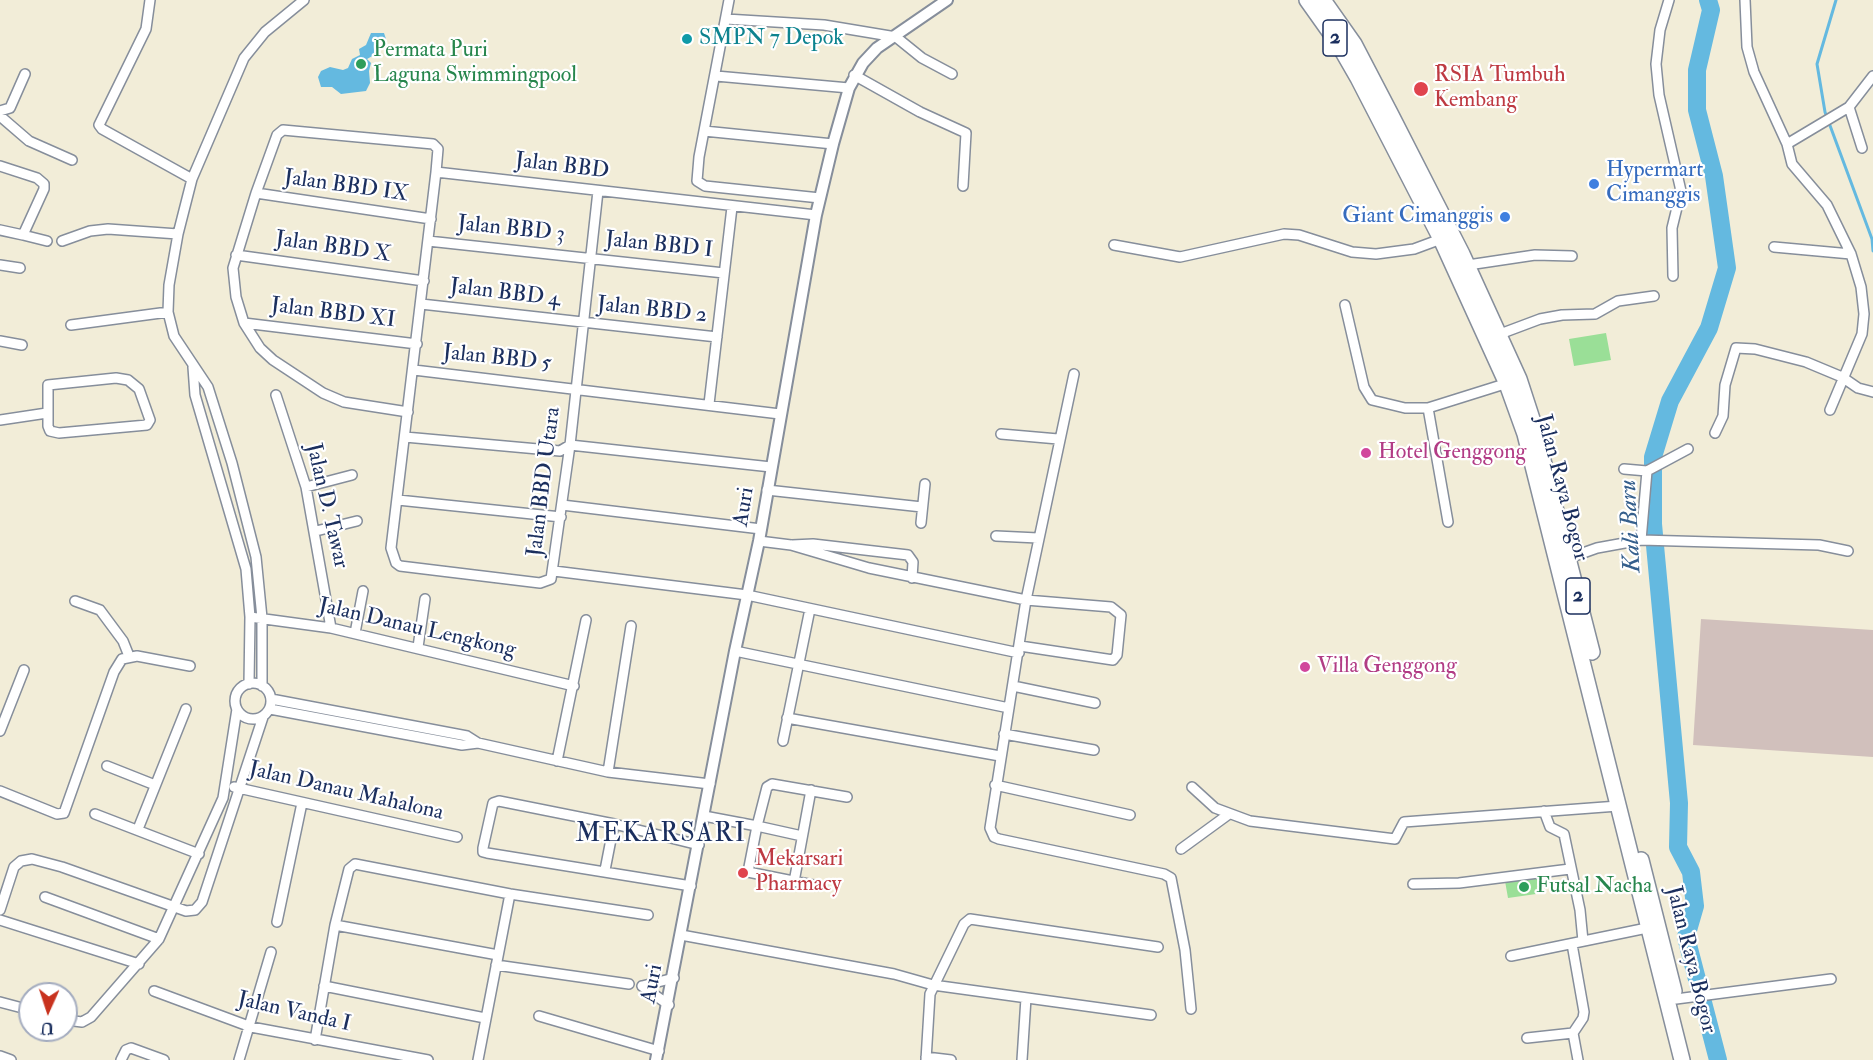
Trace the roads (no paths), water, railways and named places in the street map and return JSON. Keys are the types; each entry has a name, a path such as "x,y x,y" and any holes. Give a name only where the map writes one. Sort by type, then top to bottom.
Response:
{"highway":[{"name":"Jalan Raya Bogor","path":"1307,0 1339,45 1385,118 1467,265 1500,334 1647,928 1676,1020 1693,1060"},
{"name":"Jalan Raya Bogor","path":"1323,0 1349,37 1441,239 1534,425 1569,558 1676,999 1676,1020 1682,1060"}],"street":[{"path":"150,0 149,18 99,125 102,129 192,179"},
{"path":"270,704 262,686 262,618 256,557 232,463 208,387 179,346 168,312 169,285 178,234 192,179 244,58 265,32 304,0"},
{"path":"729,0 696,178 699,184 820,198"},
{"path":"1669,0 1660,30 1656,64 1659,95 1681,191 1672,228 1673,276"},
{"path":"1745,0 1749,58 1787,144 1792,164 1827,205 1851,254 1861,286 1864,324 1830,410"},
{"name":"Auri","path":"658,1055 735,651 759,541 816,215 833,144 854,75 870,53 896,37 944,1"},
{"path":"726,19 824,25 896,37 922,58 952,75"},
{"path":"0,111 10,108 25,74"},
{"path":"716,75 849,88"},
{"path":"854,75 920,112 967,134 963,186"},
{"path":"1787,144 1849,107 1873,76"},
{"path":"1849,107 1862,148"},
{"path":"0,116 29,141 72,160"},
{"path":"408,412 360,407 323,393 273,360 260,348 244,323 233,283 236,255 277,135 283,130 433,144 438,152 421,304"},
{"path":"704,131 833,144"},
{"path":"0,166 37,178 44,184 43,194 23,236"},
{"name":"Jalan BBD","path":"436,172 816,215"},
{"name":"Jalan BBD Utara","path":"421,304 391,548 396,563 400,566 540,583 549,581 554,571 561,517 598,191"},
{"name":"Jalan BBD IX","path":"256,193 431,219"},
{"path":"709,404 732,207"},
{"path":"62,241 90,231 108,229 178,234"},
{"path":"0,230 48,241"},
{"path":"1114,246 1180,257 1284,234 1299,235 1352,252 1376,254 1414,249 1441,239"},
{"name":"Jalan BBD 3","path":"428,241 590,258"},
{"path":"1774,247 1851,254"},
{"name":"Jalan BBD X","path":"236,255 424,280"},
{"path":"1467,265 1535,255 1572,256"},
{"name":"Jalan BBD I","path":"590,258 724,273"},
{"path":"0,265 20,268"},
{"path":"1500,334 1540,319 1562,315 1595,314 1618,301 1654,296"},
{"name":"Jalan BBD 4","path":"421,304 583,323"},
{"path":"1345,305 1364,387 1372,400 1405,408 1428,408 1513,381"},
{"path":"71,325 168,312"},
{"name":"Jalan BBD XI","path":"244,323 417,345"},
{"name":"Jalan BBD 2","path":"583,323 717,337"},
{"path":"0,341 22,345"},
{"path":"1715,433 1723,416 1725,385 1736,348 1755,349 1791,357 1842,377 1858,388 1873,392"},
{"path":"193,367 195,395 246,569 250,618 249,684"},
{"name":"Jalan BBD 5","path":"414,370 576,387 780,414"},
{"path":"1074,374 1058,439 1050,490 1044,504 1026,600 990,828 994,837 1164,874 1171,878 1185,950 1191,1009"},
{"path":"116,378 128,380 136,385 150,420 147,424 59,433 49,429 47,413 47,388 51,384 116,378"},
{"name":"Jalan D. Tawar","path":"276,395 306,487 316,531 331,628"},
{"path":"1428,408 1448,522"},
{"path":"0,420 47,413"},
{"path":"1001,434 1058,439"},
{"path":"405,437 560,451 570,445 771,467"},
{"path":"1624,469 1648,470 1688,449"},
{"path":"1643,540 1648,470"},
{"path":"306,487 352,475"},
{"path":"921,523 925,484"},
{"path":"767,490 922,507"},
{"path":"398,500 561,517"},
{"path":"561,505 761,529"},
{"path":"316,531 357,521"},
{"path":"996,536 1038,538"},
{"path":"1569,558 1597,548 1643,540 1819,545 1848,551"},
{"path":"554,571 747,596 1019,650 1113,660 1117,655 1122,619 1116,609 1026,600 912,578 868,568 791,545 759,541"},
{"path":"791,545 813,544 910,556 913,562 912,578"},
{"path":"868,568 871,550"},
{"path":"355,633 363,591"},
{"path":"418,647 425,599"},
{"path":"75,601 100,610 123,641 129,656"},
{"path":"783,741 810,609"},
{"name":"Jalan Danau Lengkong","path":"250,618 355,633 574,686"},
{"path":"557,761 586,620"},
{"path":"608,772 631,626"},
{"path":"735,651 798,666 1009,708"},
{"path":"0,791 57,814 64,813 114,672 122,659 129,656 190,666"},
{"path":"0,731 24,670"},
{"path":"78,1022 91,1017 159,939 218,812 226,785 238,692 249,684 262,686"},
{"path":"1013,686 1095,703"},
{"path":"0,910 14,867 21,861 32,860 62,867 191,911 202,902 262,717 270,704"},
{"path":"270,704 462,745 478,743 608,772 710,784"},
{"path":"237,709 248,719 262,717"},
{"path":"138,829 186,710"},
{"path":"787,718 1000,756"},
{"path":"1004,734 1094,750"},
{"path":"107,766 155,785"},
{"name":"Jalan Danau Mahalona","path":"226,785 457,837"},
{"path":"818,886 748,872 757,826 769,785 848,797"},
{"path":"995,785 1130,815"},
{"path":"1192,788 1215,808 1250,821 1395,839 1404,822 1618,806"},
{"path":"794,882 811,790"},
{"path":"691,886 604,870 487,854 483,852 483,848 493,803 496,802 614,824 699,845"},
{"path":"277,922 302,803"},
{"path":"1544,811 1550,828 1563,834 1580,910 1583,941"},
{"path":"95,814 199,854"},
{"path":"1181,849 1229,814"},
{"path":"704,816 802,836"},
{"path":"604,870 614,824"},
{"path":"315,1040 335,925 349,869 355,864 510,894 648,915"},
{"path":"1413,884 1460,884 1570,869"},
{"path":"478,1060 510,894"},
{"path":"45,897 159,939"},
{"path":"951,1060 926,1058 933,985 964,924 970,919 1158,947"},
{"path":"0,920 139,964"},
{"path":"335,925 497,960 629,984"},
{"path":"1511,956 1647,928"},
{"path":"681,935 894,974 933,985 1151,1015"},
{"path":"1572,944 1584,1012 1583,1018 1573,1033 1578,1060"},
{"path":"239,1060 271,952"},
{"path":"669,1005 642,986 674,978"},
{"path":"1676,999 1711,993 1749,992 1792,983 1831,980"},
{"path":"324,986 485,1018"},
{"name":"Jalan Vanda I","path":"154,991 250,1027 428,1060"},
{"path":"1022,1060 1026,998"},
{"path":"0,1002 18,1007"},
{"path":"539,1016 658,1055"},
{"path":"1527,1038 1573,1033"},
{"path":"121,1060 126,1050 131,1048 164,1060"},
{"path":"0,1056 11,1060"}],"water":[{"name":"Permata Puri Laguna Swimmingpool","path":"371,33 384,33 386,39 376,54 367,59 371,63 370,83 366,91 341,94 332,87 321,87 318,77 321,71 330,67 343,70 348,68 352,59 360,55 359,49 366,45"}],"waterway":[{"name":"Kali Baru","path":"1708,0 1711,10 1697,70 1697,110 1714,176 1727,268 1709,328 1670,401 1653,457 1653,524 1679,803 1678,847 1691,872 1695,906 1686,937 1718,1060"},
{"path":"1836,0 1817,64 1825,112 1872,239 1873,251"}],"place":[{"name":"SMPN 7 Depok","path":"687,39"},
{"name":"Permata Puri Laguna Swimmingpool","path":"361,64"},
{"name":"RSIA Tumbuh Kembang","path":"1421,89"},
{"name":"Hypermart Cimanggis","path":"1594,184"},
{"name":"Giant Cimanggis","path":"1505,217"},
{"name":"Hotel Genggong","path":"1366,453"},
{"name":"Villa Genggong","path":"1305,667"},
{"name":"Mekarsari Pharmacy","path":"743,873"},
{"name":"Futsal Nacha","path":"1524,887"}],"district":[{"name":"MEKARSARI","path":"661,835"}]}
